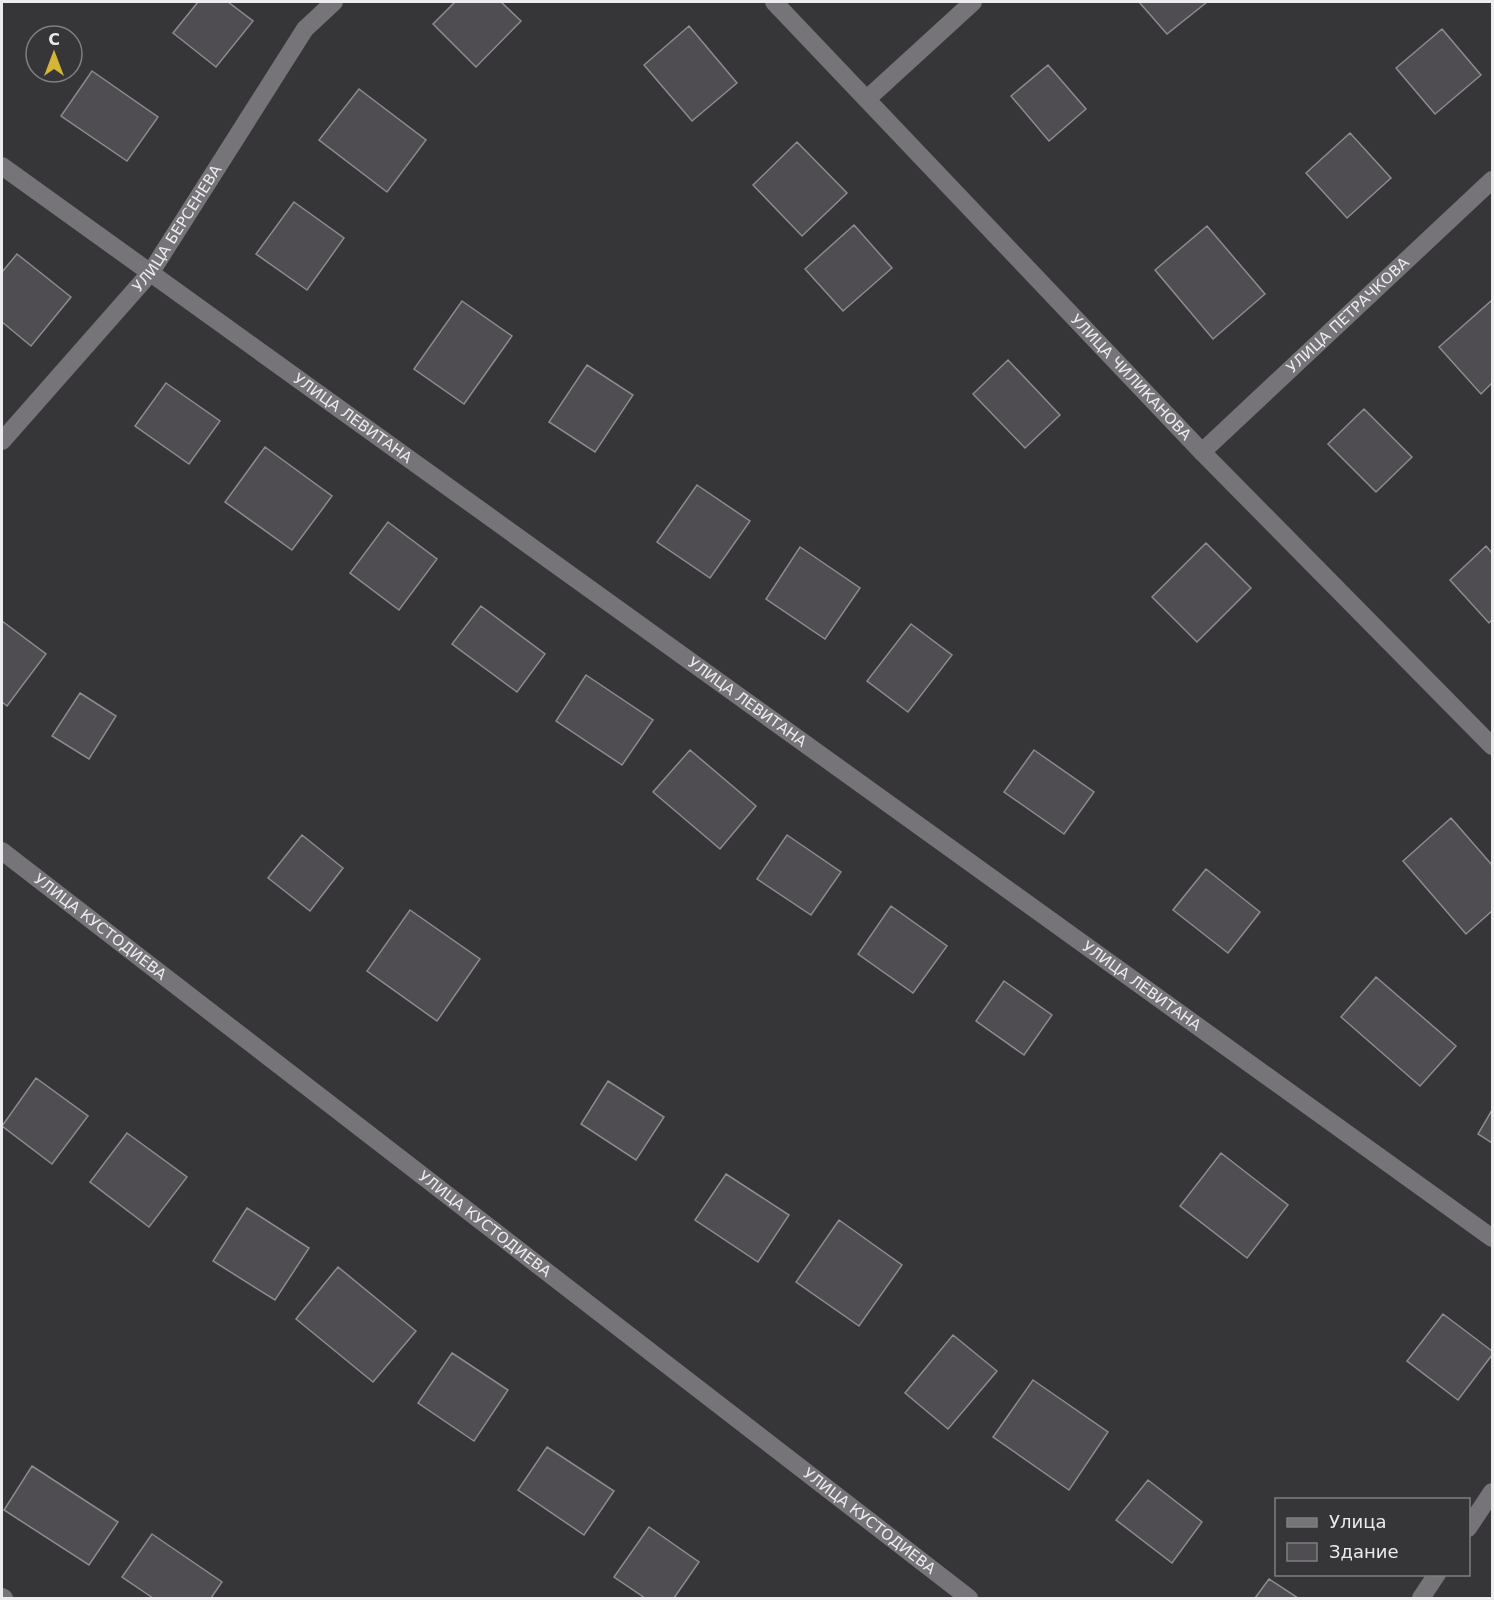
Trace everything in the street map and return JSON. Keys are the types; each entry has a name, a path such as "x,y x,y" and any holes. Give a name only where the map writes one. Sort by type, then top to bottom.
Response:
{"street":[{"name":"УЛИЦА БЕРСЕНЕВА","path":"2,441 151,272 305,29 334,2"},
{"name":"УЛИЦА ЧИЛИКАНОВА","path":"774,2 1202,452 1492,746"},
{"path":"867,99 973,2"},
{"name":"УЛИЦА ЛЕВИТАНА","path":"2,166 1492,1238"},
{"name":"УЛИЦА ПЕТРАЧКОВА","path":"1202,452 1492,180"},
{"name":"УЛИЦА КУСТОДИЕВА","path":"2,851 969,1599"},
{"path":"1470,1525 1492,1492"},
{"path":"1421,1599 1436,1576"}],"building":[{"path":"198,2 228,2 253,21 216,67 173,33"},
{"path":"455,2 501,2 521,21 476,67 433,24"},
{"path":"1139,2 1207,2 1167,34"},
{"path":"689,26 737,83 692,121 644,65"},
{"path":"1442,29 1481,75 1435,114 1396,68"},
{"path":"1048,65 1086,109 1049,141 1011,96"},
{"path":"92,71 158,117 127,161 61,116"},
{"path":"359,89 426,140 387,192 319,140"},
{"path":"1350,133 1391,178 1347,218 1306,173"},
{"path":"797,142 847,193 802,236 753,185"},
{"path":"294,202 344,238 307,290 256,254"},
{"path":"854,225 892,268 843,311 805,269"},
{"path":"1207,226 1265,294 1213,339 1155,270"},
{"path":"17,254 71,297 31,346 2,322 2,272"},
{"path":"462,301 512,336 464,404 414,369"},
{"path":"1491,301 1492,383 1481,394 1439,347"},
{"path":"1008,360 1060,415 1025,448 973,394"},
{"path":"587,365 633,395 595,452 549,422"},
{"path":"166,383 220,421 189,464 135,426"},
{"path":"1364,409 1412,457 1376,492 1328,444"},
{"path":"265,447 332,496 292,550 225,502"},
{"path":"697,485 750,521 710,578 657,542"},
{"path":"388,522 437,559 399,610 350,573"},
{"path":"1206,543 1251,588 1197,642 1152,597"},
{"path":"1486,546 1492,553 1492,620 1489,623 1450,580"},
{"path":"800,547 860,588 825,639 766,599"},
{"path":"481,606 545,654 517,692 452,644"},
{"path":"2,621 46,654 7,706 2,702"},
{"path":"911,624 952,655 908,712 867,681"},
{"path":"586,675 653,720 622,765 556,721"},
{"path":"80,693 116,716 89,759 52,736"},
{"path":"690,750 756,806 720,849 653,792"},
{"path":"1034,750 1094,792 1064,834 1004,792"},
{"path":"1451,818 1492,865 1492,911 1466,934 1403,861"},
{"path":"302,835 343,868 310,911 268,878"},
{"path":"787,835 841,872 811,915 757,879"},
{"path":"1206,869 1260,912 1228,953 1173,910"},
{"path":"891,906 947,946 913,993 858,954"},
{"path":"410,910 480,959 437,1021 367,971"},
{"path":"1376,977 1456,1046 1420,1086 1341,1017"},
{"path":"1004,981 1052,1015 1024,1055 976,1021"},
{"path":"36,1078 88,1116 52,1164 2,1126"},
{"path":"608,1081 664,1117 636,1160 581,1124"},
{"path":"1492,1110 1492,1143 1478,1134"},
{"path":"127,1133 187,1177 149,1227 90,1182"},
{"path":"1221,1153 1288,1205 1247,1258 1180,1206"},
{"path":"726,1174 789,1215 758,1262 695,1220"},
{"path":"247,1208 309,1248 275,1300 213,1261"},
{"path":"839,1220 902,1265 859,1326 796,1282"},
{"path":"338,1267 416,1331 373,1382 296,1319"},
{"path":"1443,1314 1492,1351 1492,1355 1458,1400 1407,1361"},
{"path":"953,1335 997,1371 948,1429 905,1393"},
{"path":"452,1353 508,1390 474,1441 418,1403"},
{"path":"1033,1380 1108,1432 1069,1490 993,1437"},
{"path":"547,1447 614,1491 584,1535 518,1490"},
{"path":"32,1466 118,1522 89,1565 4,1510"},
{"path":"1148,1480 1202,1522 1172,1563 1116,1520"},
{"path":"649,1527 699,1562 674,1598 645,1598 614,1577"},
{"path":"152,1534 222,1582 211,1598 153,1598 122,1577"},
{"path":"1269,1579 1298,1598 1255,1598"}]}
